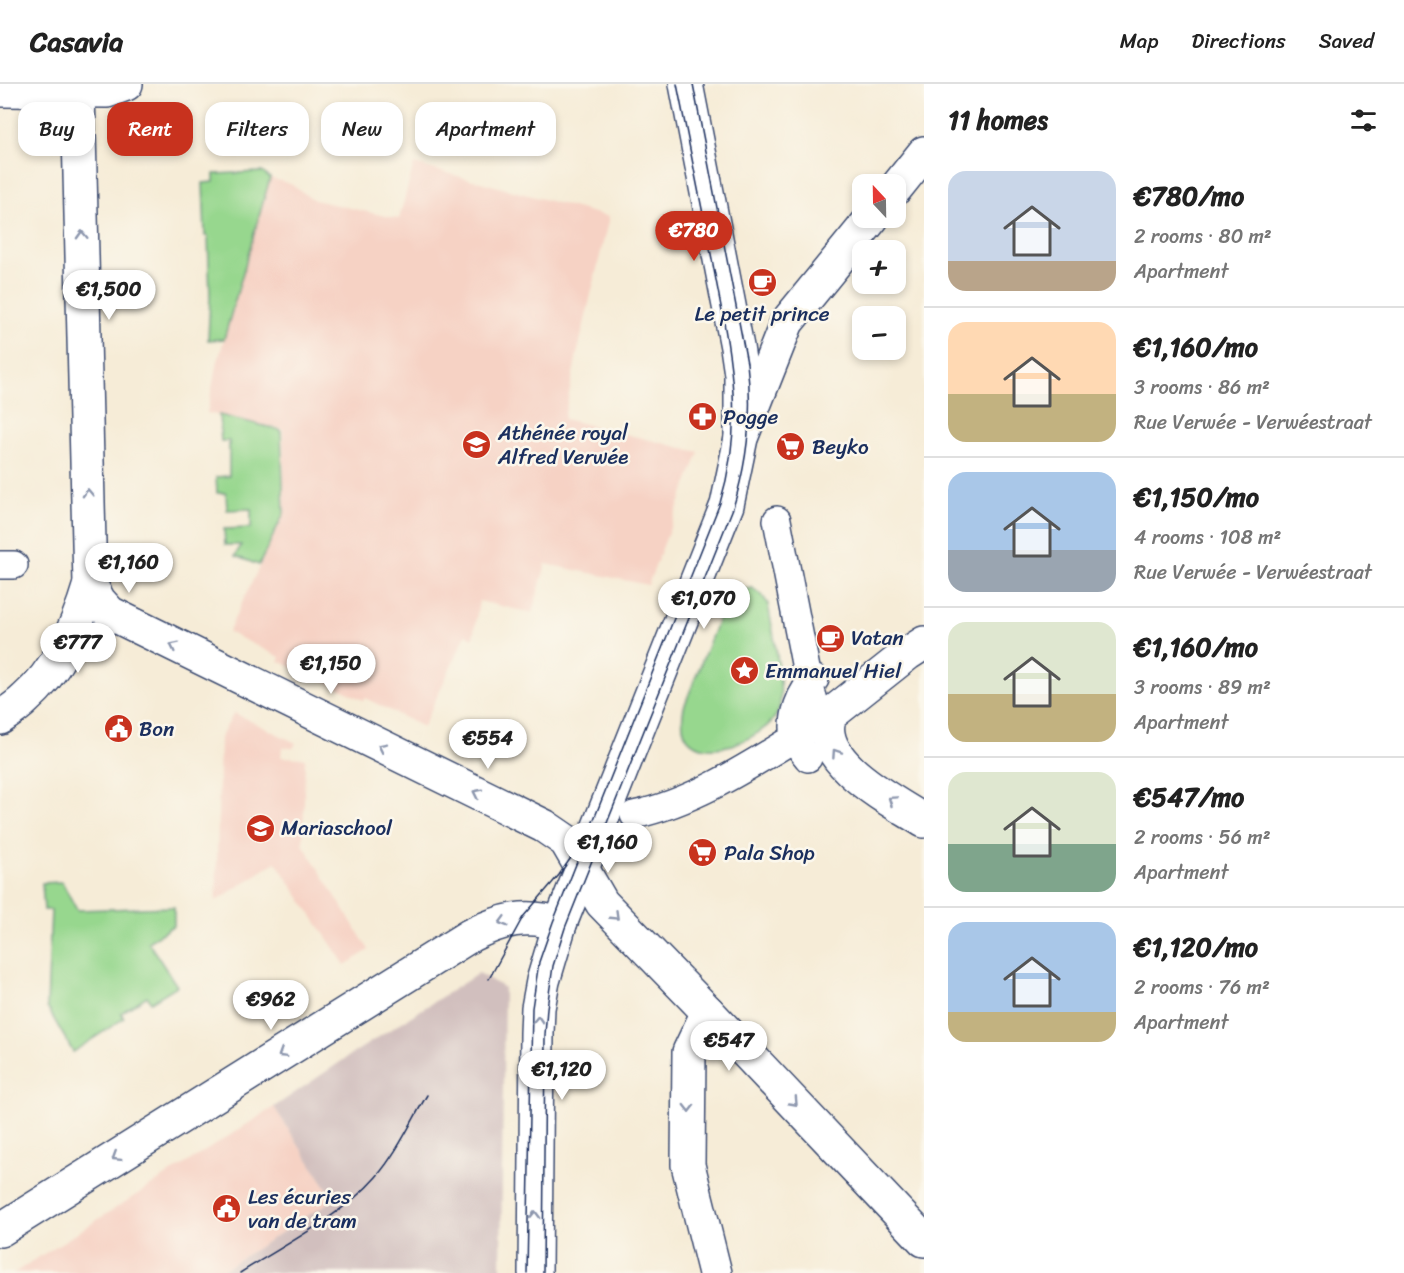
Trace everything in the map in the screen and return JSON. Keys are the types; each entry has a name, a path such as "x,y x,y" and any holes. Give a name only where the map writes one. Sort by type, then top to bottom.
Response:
{"street":[{"path":"2,88 78,91 107,90 126,84"},
{"path":"686,84 741,374 741,438"},
{"path":"0,718 28,697 51,670 82,611 90,584 78,91"},
{"path":"906,176 924,153"},
{"path":"535,1273 538,1008 549,957 582,868 727,505 741,438 787,322 864,228"},
{"path":"732,317 750,336 763,336 787,322"},
{"path":"777,520 813,681 815,704 826,720 827,735 832,749 860,779 924,821"},
{"path":"90,584 99,601 110,613 544,826 566,841 602,903 924,1240"},
{"path":"634,815 677,801 801,747 830,715 867,684 924,643"},
{"path":"801,747 795,714 813,681"},
{"path":"0,1230 471,935 523,917 560,924"},
{"path":"708,1012 689,1052 688,1165 715,1273"}],"shaded area":[{"name":"Athénée royal Alfred Verwée","path":"414,164 609,217 564,419 699,452 648,585 546,564 532,613 479,601 473,638 466,634 423,727 365,698 363,700 303,670 302,672 279,661 280,657 228,632 285,513 283,429 207,413 216,368 270,178 291,184 314,200 399,219"},
{"name":"Mariaschool","path":"234,713 296,743 293,748 282,747 281,757 305,758 303,844 369,950 345,965 276,862 216,901 220,738"},
{"path":"479,973 504,988 501,1273 218,1273 334,1199 274,1107"},
{"path":"274,1107 334,1199 218,1273 14,1273"}],"green space":[{"path":"262,172 270,178 224,339 208,340 210,297 203,183 214,182 214,174"},
{"path":"219,415 281,430 284,513 259,565 235,556 241,545 225,545 224,529 251,528 251,509 227,510 226,493 217,493 216,477 229,476 229,441 221,441"},
{"path":"752,588 762,595 768,604 779,672 779,709 772,721 759,732 723,747 705,748 691,742 683,729 684,707 725,602 731,595 743,589"},
{"path":"62,882 77,910 174,907 174,925 148,942 177,986 151,1002 147,996 121,1013 124,1018 73,1052 47,1007 51,910 44,910 42,883"}],"tram line":[{"path":"527,1273 532,1008 539,962 720,503 728,471 732,440 734,410 729,351 677,84"},
{"path":"543,1273 545,1035 553,966 565,928 733,508 746,454 749,418 747,363 693,84"},
{"path":"489,979 523,917 559,875 577,849"},
{"path":"240,1273 330,1217 362,1191 391,1158 427,1095"}],"place":[{"name":"Le petit prince","path":"762,283"},
{"name":"Pogge","path":"702,417"},
{"name":"Athénée royal Alfred Verwée","path":"477,445"},
{"name":"Beyko","path":"791,447"},
{"name":"Vatan","path":"830,638"},
{"name":"Emmanuel Hiel","path":"744,671"},
{"name":"Bon","path":"118,729"},
{"name":"Mariaschool","path":"260,828"},
{"name":"Pala Shop","path":"703,853"},
{"name":"Les écuries van de tram","path":"227,1209"}]}
